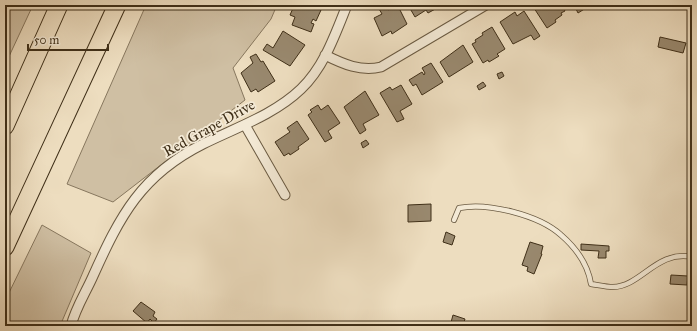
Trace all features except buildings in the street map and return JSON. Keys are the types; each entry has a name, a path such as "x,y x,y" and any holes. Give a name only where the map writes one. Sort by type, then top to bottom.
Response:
{"highway":[{"path":"5,126 59,5"},
{"path":"5,247 117,5"}],"street":[{"name":"Red Grape Drive","path":"71,326 113,234 123,215 140,191 154,178 188,152 245,125 279,105 300,90 316,71 325,55 347,5"},
{"path":"325,55 350,66 363,69 381,67 486,5"},
{"path":"245,125 285,195"}],"lane":[{"path":"454,220 459,208 468,206 496,208 541,222 561,234 576,251 589,270 591,284 614,287 626,283 664,260 678,255 692,257"}],"shaded area":[{"path":"5,5 33,5 5,65"},
{"path":"146,5 277,5 271,19 233,68 245,100 113,202 67,184"},
{"path":"42,225 91,253 60,326 5,326 5,301"}]}
